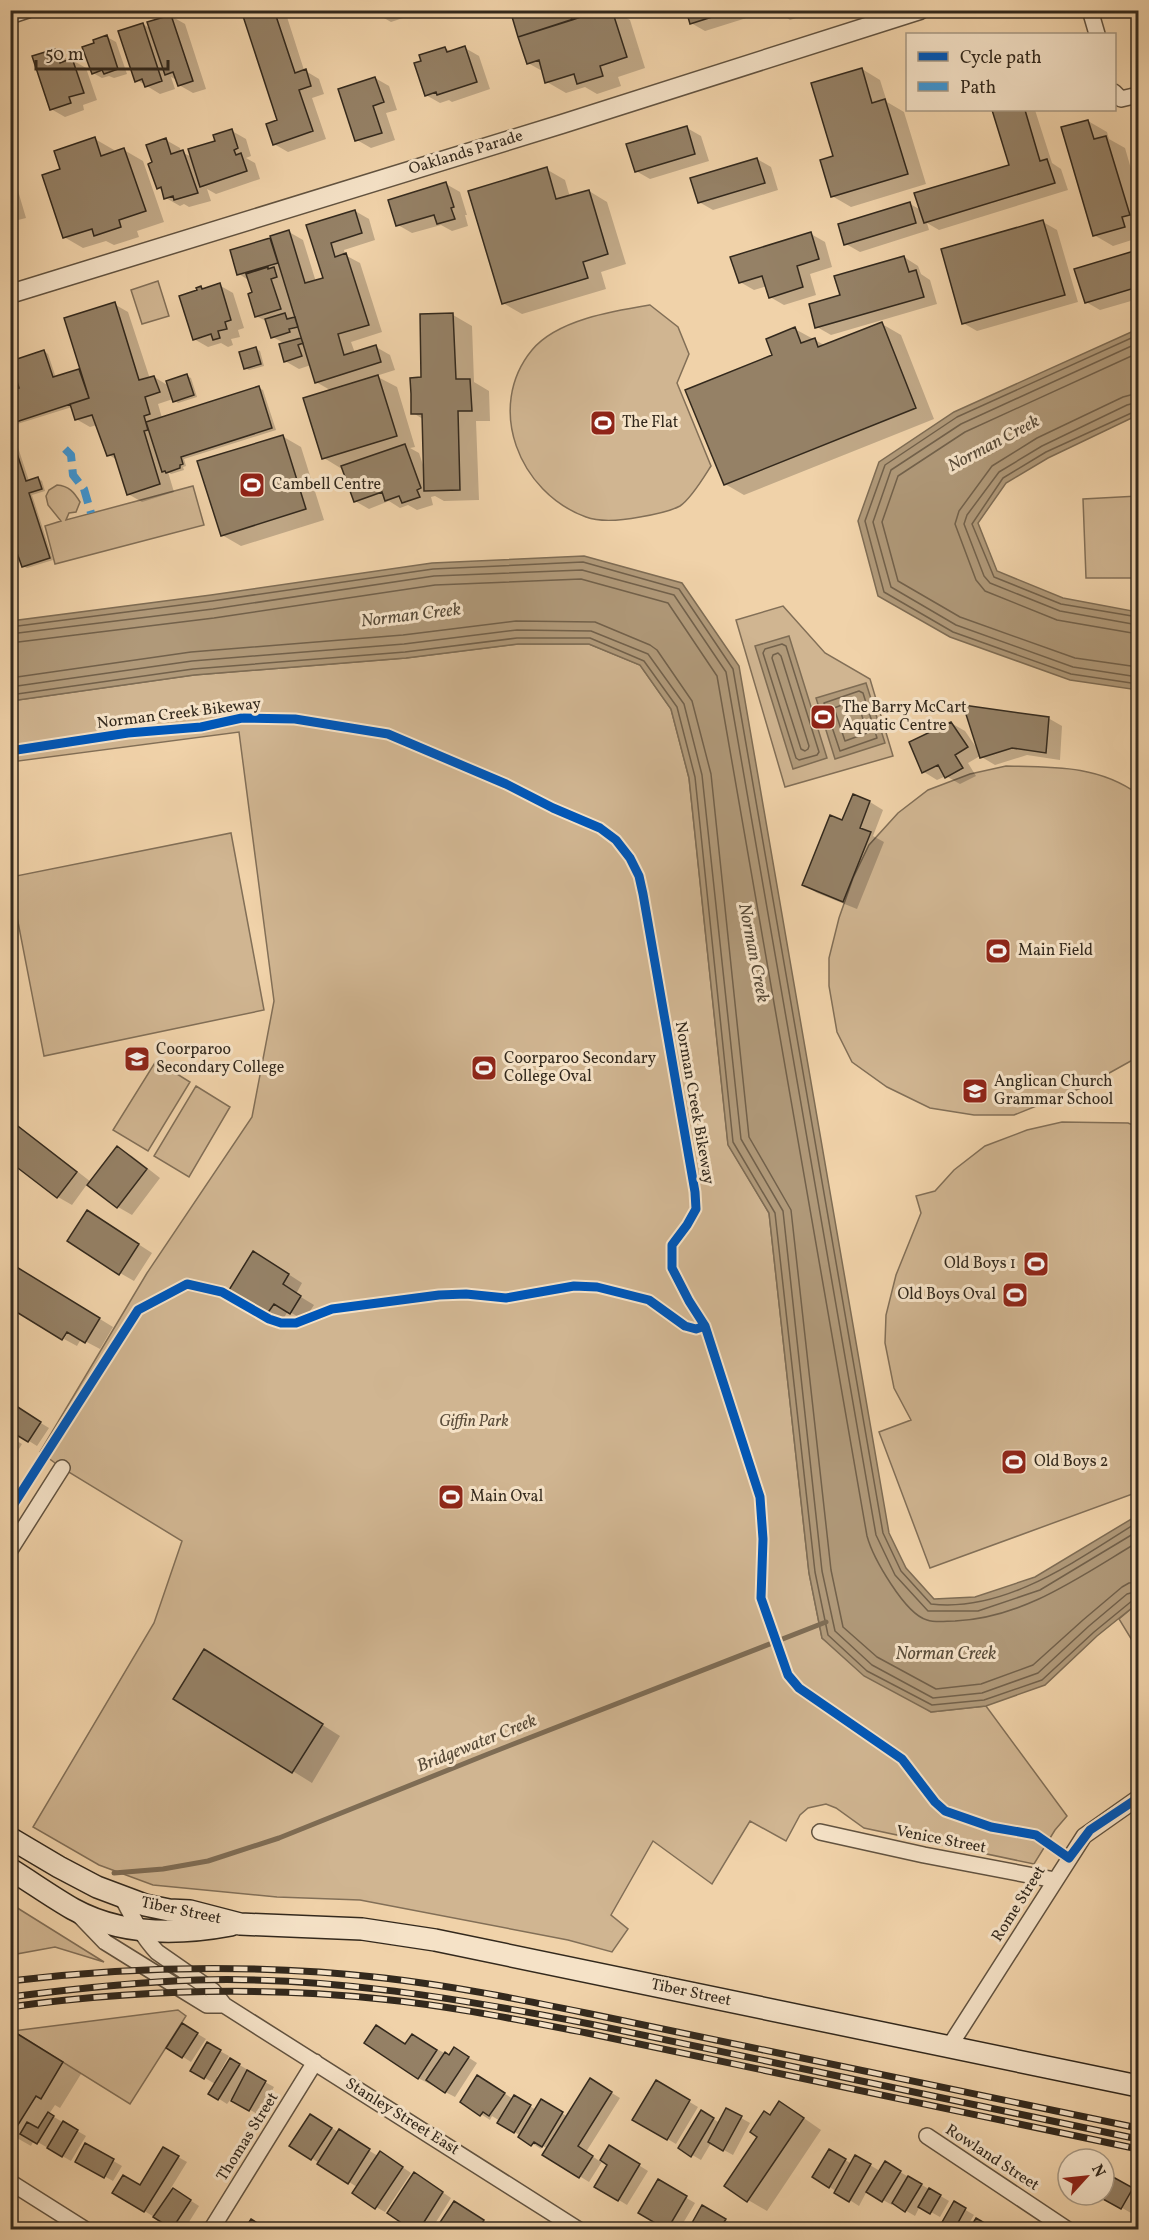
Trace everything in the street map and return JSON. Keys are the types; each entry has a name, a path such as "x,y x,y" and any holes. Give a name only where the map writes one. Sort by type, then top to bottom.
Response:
{"main road":[{"path":"10,1838 96,1887 122,1896"},
{"name":"Stanley Street East","path":"10,1869 74,1909"},
{"name":"Tiber Street","path":"122,1896 145,1905 189,1911 240,1924"},
{"name":"Tiber Street","path":"74,1909 116,1926 139,1930 192,1932 240,1924 362,1929 435,1940 1138,2086"}],"street":[{"path":"10,16 28,10"},
{"name":"Oaklands Parade","path":"10,294 562,124 920,10"},
{"path":"1090,10 1097,33"},
{"path":"1116,94 1121,99 1138,95"},
{"path":"10,1550 62,1468"},
{"name":"Rome Street","path":"949,2047 1084,1836 1138,1798"},
{"name":"Venice Street","path":"820,1832 924,1856 1055,1880"},
{"name":"Stanley Street East","path":"122,1896 139,1930 157,1952 213,1991 224,2005 579,2229"},
{"name":"Stanley Street East","path":"74,1909 105,1942 207,2004 224,2005"},
{"name":"Thomas Street","path":"211,2229 315,2062"},
{"name":"Rowland Street","path":"927,2136 1068,2229"},
{"path":"10,2182 86,2229"}],"green space":[{"path":"158,281 169,316 142,324 131,290"},
{"name":"The Flat","path":"650,305 678,327 689,354 677,383 711,466 697,488 676,508 627,519 592,519 563,505 543,489 527,469 516,446 511,422 511,397 518,373 532,350 556,331 587,318"},
{"path":"57,485 71,490 80,502 76,512 69,513 66,520 193,486 204,525 55,564 45,526 61,521 48,505 46,496 49,490"},
{"path":"1138,496 1138,578 1086,578 1083,499"},
{"name":"The Barry McCart Aquatic Centre","path":"783,606 825,653 870,679 893,756 785,787 736,620"},
{"name":"Giffin Park","path":"518,644 589,644 640,665 671,709 689,778 728,1144 769,1213 809,1573 822,1638 931,1712 986,1706 1067,1816 1055,1830 1034,1864 864,1828 836,1808 826,1804 808,1808 800,1815 786,1841 750,1821 712,1884 653,1841 611,1915 628,1929 612,1952 568,1940 360,1900 277,1897 153,1885 99,1865 33,1827 154,1623 182,1541 62,1468 40,1452 147,1273 252,1117 274,1001 239,732 11,762 11,701 194,675 406,658"},
{"path":"1006,766 1058,768 1091,773 1123,785 1138,794 1138,1057 1086,1086 1014,1115 974,1115 930,1108 887,1087 852,1062 837,1032 829,986 829,958 839,918 853,878 869,845 898,813 928,790 970,774"},
{"path":"231,833 264,1010 44,1056 11,877"},
{"path":"156,1061 190,1082 148,1151 113,1130"},
{"path":"196,1086 230,1107 189,1177 154,1156"},
{"name":"Old Boys Oval","path":"1062,1122 1128,1123 1138,1127 1138,1492 930,1568 879,1432 911,1420 894,1388 885,1343 886,1315 896,1275 921,1213 916,1196 935,1191 954,1170 985,1146 1027,1130"},
{"path":"1138,1603 1138,1650 1119,1619"},
{"path":"11,1904 104,1962 55,1947 11,1955"},
{"path":"178,2010 186,2016 130,2104 13,2031"}],"water":[{"name":"Norman Creek","path":"1138,329 1138,415 1048,458 1006,483 978,523 997,571 1063,598 1138,612 1138,690 1070,680 950,637 878,596 858,521 879,462 954,412"},
{"name":"Norman Creek","path":"584,556 682,583 739,666 889,1533 906,1568 934,1599 975,1597 1035,1577 1138,1515 1138,1603 1097,1636 1045,1685 986,1706 931,1712 864,1676 822,1638 809,1573 769,1213 728,1145 689,778 671,709 640,665 589,644 518,644 406,658 194,675 11,701 11,621 432,563"},
{"path":"789,636 827,758 793,769 755,646"},
{"path":"866,683 885,743 835,759 816,698"}],"building":[{"path":"241,10 274,10 295,73 306,69 311,86 299,90 313,131 273,145 266,124 277,120"},
{"path":"510,10 569,10 572,20 518,37"},
{"path":"569,10 601,10 572,20"},
{"path":"601,10 612,10 627,57 600,66 603,76 577,84 574,74 545,83 539,60 527,64 518,37"},
{"path":"686,10 734,10 690,24"},
{"path":"171,15 193,81 178,86 173,72 165,75 147,22"},
{"path":"143,23 162,81 145,87 142,79 135,82 118,31"},
{"path":"107,35 118,69 104,74 102,70 92,74 82,47"},
{"path":"465,46 477,82 437,95 436,92 425,96 414,63 421,61 419,55 445,47 447,52"},
{"path":"55,49 60,63 72,58 84,93 69,97 71,103 50,110 32,56"},
{"path":"862,68 872,103 885,99 908,174 831,197 820,160 833,156 811,83"},
{"path":"375,77 384,102 373,106 382,133 355,141 338,89"},
{"path":"992,111 1025,111 1040,161 1047,159 1055,183 924,223 914,193 1009,165"},
{"path":"1088,120 1094,139 1106,136 1130,215 1122,217 1125,227 1093,236 1061,127"},
{"path":"687,126 695,154 635,172 626,144"},
{"path":"232,129 238,148 234,150 236,155 241,153 247,171 200,187 188,149 215,141 213,135"},
{"path":"95,137 101,156 124,148 146,211 119,220 121,227 94,236 92,229 63,238 42,175 60,169 54,151"},
{"path":"166,138 171,154 183,150 198,193 174,200 173,196 164,199 161,187 157,189 148,164 152,162 146,145"},
{"path":"757,158 765,183 698,203 690,178"},
{"path":"547,167 556,199 589,190 608,254 583,262 588,278 502,304 468,191"},
{"path":"446,182 454,207 451,208 455,219 437,224 434,215 396,226 388,200"},
{"path":"910,202 916,223 844,245 838,224"},
{"path":"355,210 362,233 331,243 335,257 346,253 369,325 338,334 344,355 376,345 381,362 315,383 270,236 289,230 305,283 323,278 306,225"},
{"path":"1043,220 1065,295 962,324 941,249"},
{"path":"811,232 819,259 797,266 803,287 769,298 762,276 739,283 730,257"},
{"path":"270,238 278,263 237,275 230,250"},
{"path":"1134,251 1138,266 1138,287 1085,303 1074,269"},
{"path":"904,256 909,272 916,270 924,297 815,328 809,304 840,295 834,276"},
{"path":"268,267 268,269 274,267 277,277 271,279 281,309 255,317 248,294 252,292 246,274"},
{"path":"220,283 231,320 225,322 227,329 218,331 220,338 213,340 211,334 193,340 179,296 197,290 196,288 201,286 202,289"},
{"path":"115,302 139,380 154,376 160,392 145,397 150,414 144,416 148,430 144,431 160,484 127,495 114,454 107,456 92,415 75,420 70,404 89,398 64,318"},
{"path":"285,313 287,319 295,317 298,327 271,338 265,319"},
{"path":"453,313 456,379 470,379 472,411 458,411 460,490 424,491 422,414 411,414 410,378 421,377 420,314"},
{"path":"882,322 916,408 724,485 685,390 772,355 766,339 795,327 801,343 815,338 818,347"},
{"path":"301,338 303,343 298,345 302,356 284,362 279,344"},
{"path":"256,347 261,364 244,369 239,352"},
{"path":"44,350 53,377 79,369 89,398 10,424 10,391 19,388 11,361"},
{"path":"187,374 194,395 173,402 166,381"},
{"path":"378,375 397,436 322,459 303,398"},
{"path":"259,386 272,428 181,457 183,464 180,468 166,473 162,472 146,422"},
{"path":"10,432 26,481 38,477 42,489 29,493 50,558 22,567 10,533"},
{"name":"Cambell Centre","path":"283,435 306,509 221,536 197,461"},
{"path":"405,444 421,488 417,490 420,497 402,503 399,496 385,501 382,492 354,502 341,466"},
{"path":"963,705 1049,717 1046,753 1012,748 980,758"},
{"path":"951,722 968,747 955,755 963,768 945,778 938,765 922,773 909,742"},
{"path":"853,794 870,801 860,828 871,832 843,902 802,885 830,815 842,820"},
{"path":"10,1120 77,1172 57,1198 10,1162"},
{"path":"117,1146 147,1169 117,1208 87,1185"},
{"path":"87,1210 139,1244 119,1275 67,1241"},
{"path":"253,1251 289,1274 283,1284 301,1296 290,1314 274,1304 267,1314 229,1290"},
{"path":"10,1263 100,1318 85,1343 67,1332 62,1340 10,1308"},
{"path":"10,1402 41,1422 28,1442 10,1431"},
{"path":"204,1649 323,1724 292,1773 173,1699"},
{"path":"182,2023 198,2033 182,2058 166,2048"},
{"path":"376,2025 405,2044 412,2034 437,2050 418,2079 364,2043"},
{"path":"16,2033 63,2062 41,2099 36,2096 11,2136 10,2034"},
{"path":"207,2042 221,2050 204,2079 190,2071"},
{"path":"454,2047 469,2057 445,2093 426,2080 445,2052 449,2055"},
{"path":"230,2058 240,2064 218,2100 208,2094"},
{"path":"247,2070 266,2081 249,2111 231,2101"},
{"path":"477,2075 505,2093 489,2116 483,2112 480,2116 460,2102"},
{"path":"590,2078 612,2092 578,2146 593,2156 579,2178 542,2155"},
{"path":"656,2080 690,2100 667,2140 632,2120"},
{"path":"514,2095 531,2105 514,2133 497,2123"},
{"path":"541,2099 563,2112 542,2147 534,2142 531,2146 518,2137"},
{"path":"779,2101 804,2118 747,2202 724,2186 757,2137 750,2132 764,2111 770,2115"},
{"path":"726,2108 742,2116 723,2151 708,2142"},
{"path":"701,2110 714,2118 691,2157 678,2148"},
{"path":"48,2112 54,2116 37,2144 20,2134 27,2122 38,2128"},
{"path":"310,2114 332,2128 311,2160 289,2146"},
{"path":"63,2121 78,2130 62,2157 47,2148"},
{"path":"339,2129 370,2149 348,2184 317,2164"},
{"path":"85,2143 114,2159 104,2178 75,2162"},
{"path":"609,2145 640,2164 618,2201 594,2187 607,2165 600,2160"},
{"path":"163,2147 179,2156 144,2212 112,2193 123,2175 140,2185"},
{"path":"829,2149 846,2159 829,2188 812,2177"},
{"path":"380,2151 403,2167 375,2209 352,2193"},
{"path":"855,2155 871,2164 849,2202 834,2193"},
{"path":"885,2161 901,2171 882,2202 866,2192"},
{"path":"414,2172 443,2192 419,2230 412,2230 387,2213"},
{"path":"908,2176 922,2184 905,2212 892,2203"},
{"path":"658,2179 687,2196 667,2230 638,2213"},
{"path":"1116,2179 1133,2188 1121,2209 1116,2206"},
{"path":"173,2188 191,2200 172,2229 153,2217"},
{"path":"929,2188 941,2195 930,2214 918,2207"},
{"path":"454,2201 484,2220 478,2230 435,2230"},
{"path":"954,2201 966,2208 954,2230 950,2230 941,2224"},
{"path":"702,2205 726,2219 719,2230 688,2230"},
{"path":"976,2218 988,2225 985,2230 969,2230"},
{"path":"251,2219 265,2228 264,2230 244,2230"}],"waterway":[{"name":"Bridgewater Creek","path":"114,1873 163,1869 208,1861 279,1838 826,1622"}],"railway":[{"path":"10,1981 103,1972 197,1969 291,1970 410,1981 565,2009 1138,2128"},
{"path":"10,1997 103,1986 197,1980 296,1982 395,1991 590,2024 1138,2139"},
{"path":"10,2007 103,1997 242,1991 335,1995 433,2005 587,2033 1138,2149"}],"marked path":[{"path":"65,449 71,455 73,475 84,489 91,513"}],"cycle path":[{"name":"Norman Creek Bikeway","path":"10,751 128,733 201,727 242,718 295,719 388,734 506,784 553,808 600,828 616,840 630,858 639,876 695,1192 696,1209 672,1245 672,1268 705,1326 760,1497 763,1539 761,1598 788,1675 799,1688 902,1759 935,1802 945,1811 991,1827 1036,1835 1069,1858 1090,1830 1138,1798"},
{"path":"10,1510 138,1310 187,1284 222,1292 269,1319 281,1323 296,1323 332,1309 439,1295 466,1294 506,1298 574,1286 597,1287 649,1300 685,1326 696,1329 705,1326"}],"place":[{"name":"The Flat","path":"603,423"},
{"name":"Cambell Centre","path":"252,485"},
{"name":"The Barry McCart Aquatic Centre","path":"823,717"},
{"name":"Main Field","path":"998,951"},
{"name":"Coorparoo Secondary College","path":"137,1059"},
{"name":"Coorparoo Secondary College Oval","path":"484,1068"},
{"name":"Anglican Church Grammar School","path":"975,1091"},
{"name":"Old Boys 1","path":"1036,1264"},
{"name":"Old Boys Oval","path":"1015,1295"},
{"name":"Old Boys 2","path":"1014,1462"},
{"name":"Main Oval","path":"451,1497"}]}
